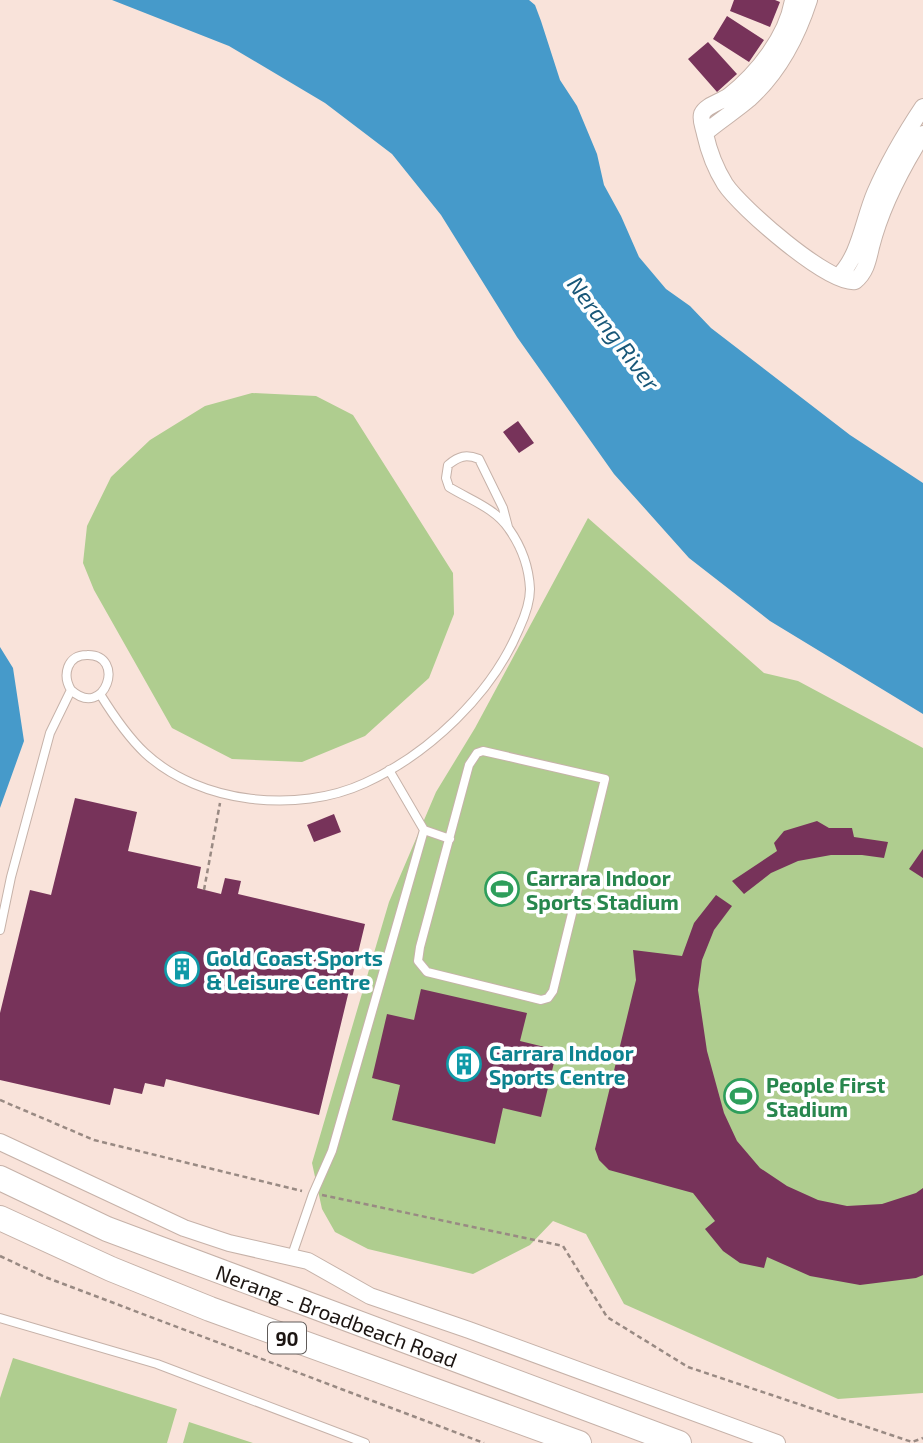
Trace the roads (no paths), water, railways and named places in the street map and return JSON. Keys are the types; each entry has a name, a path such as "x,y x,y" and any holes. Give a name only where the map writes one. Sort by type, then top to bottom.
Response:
{"main road":[{"name":"Nerang - Broadbeach Road","path":"0,1178 107,1229 679,1443"},
{"name":"Nerang - Broadbeach Road","path":"0,1218 111,1269 210,1309 525,1428 579,1443"}],"street":[{"path":"790,32 793,0"},
{"path":"809,0 790,32 779,65 749,88 705,133 724,183 742,205 815,265 838,277 853,281 863,274 902,141 923,107"},
{"path":"888,183 923,134"},
{"path":"0,1142 184,1228 322,1268 370,1296 777,1443"}],"lane":[{"path":"100,694 113,715 145,753 184,778 222,792 260,800 312,797 363,784 389,770 455,720 479,697 499,669 527,610 530,589 526,565 508,527 503,508 479,460 468,455 456,458 448,464 446,478 449,487 472,499 508,527"},
{"path":"90,654 102,660 108,671 108,683 100,694 81,697 71,690 65,676 76,657 90,654"},
{"path":"0,930 11,877 50,733 71,690"},
{"path":"491,752 605,779 553,992 548,998 541,1000 516,995 427,972 421,967 418,961 420,947 450,839 469,765 477,753 491,752"},
{"path":"389,770 424,830 450,839"},
{"path":"291,1258 313,1194 332,1151 424,830"},
{"path":"0,1318 157,1364 365,1443"}],"water":[{"name":"Nerang River","path":"112,0 529,0 535,5 560,80 577,106 597,154 604,185 639,257 666,289 690,306 711,328 850,435 923,483 923,714 770,621 689,558 614,474 517,337 441,215 392,154 325,103 229,46"},
{"path":"0,647 13,668 24,741 0,808"}],"place":[{"name":"Carrara Indoor Sports Stadium","path":"502,889"},
{"name":"Gold Coast Sports & Leisure Centre","path":"182,969"},
{"name":"Carrara Indoor Sports Centre","path":"464,1064"},
{"name":"People First Stadium","path":"741,1096"}]}
